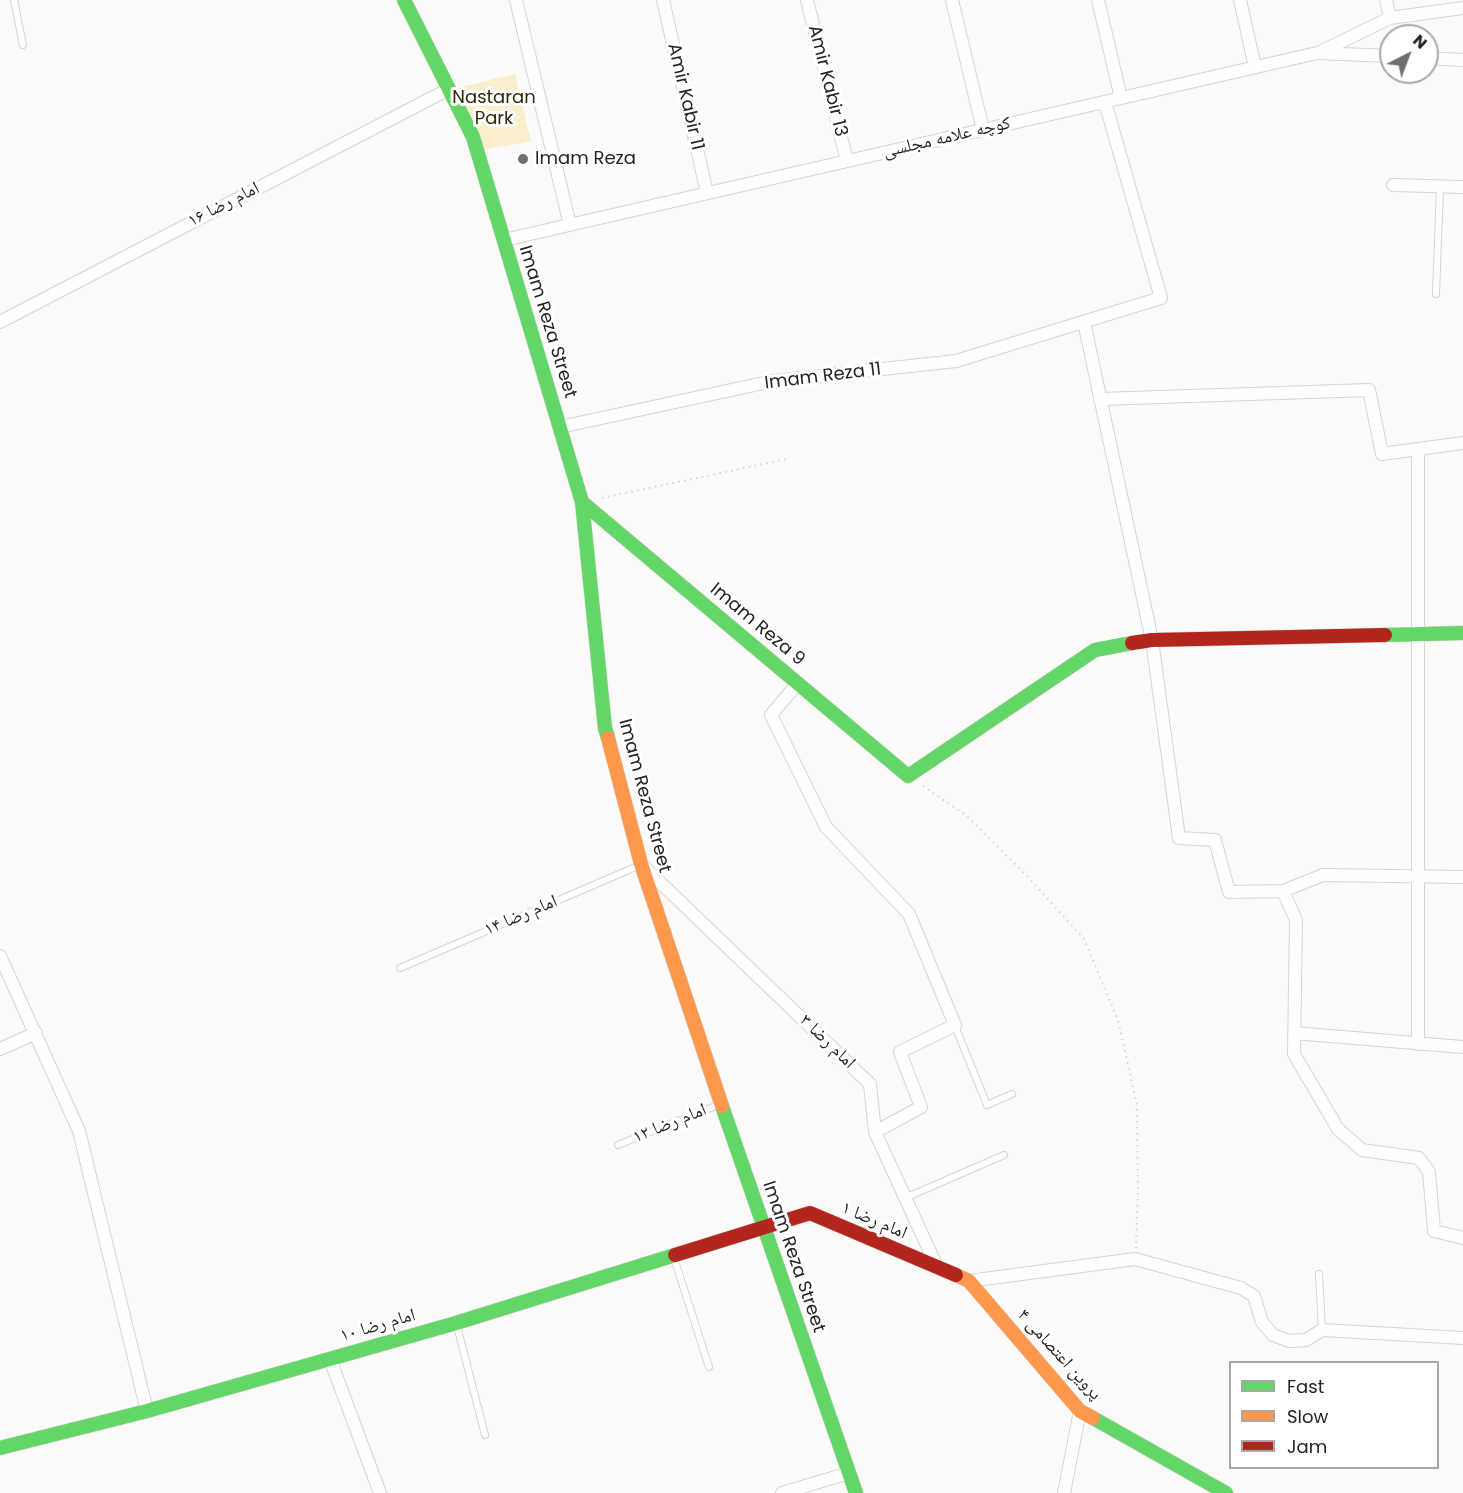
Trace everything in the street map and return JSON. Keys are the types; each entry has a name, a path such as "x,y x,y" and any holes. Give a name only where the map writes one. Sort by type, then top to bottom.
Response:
{"street":[{"name":"Imam Reza Street","path":"404,0 473,137 582,502 605,728 642,864 763,1228 856,1493"},
{"path":"518,0 570,225"},
{"name":"Amir Kabir 11","path":"663,0 707,193"},
{"name":"Amir Kabir 13","path":"807,0 847,161"},
{"path":"952,0 983,130"},
{"path":"1098,0 1121,98"},
{"path":"1240,0 1256,67"},
{"path":"1386,0 1390,18"},
{"path":"1317,53 1390,18 1463,8"},
{"name":"کوچه علامه مجلسی","path":"504,240 1317,53 1379,56"},
{"path":"1439,59 1463,60"},
{"name":"امام رضا ۱۶","path":"0,322 449,89"},
{"name":"Imam Reza 11","path":"560,428 773,381 956,362 1161,298 1105,102"},
{"path":"1393,185 1463,188"},
{"path":"1084,322 1152,640 1179,838 1215,840 1229,892 1282,891 1323,875 1463,877"},
{"path":"1100,399 1369,390 1382,454 1463,443"},
{"path":"1418,449 1418,1044"},
{"name":"Imam Reza 9","path":"582,502 908,776"},
{"path":"908,776 1095,650 1152,640 1463,633"},
{"path":"798,683 771,715 826,827 909,914 955,1025 900,1052 921,1107 875,1132"},
{"name":"امام رضا ۳","path":"642,864 870,1084 875,1132 937,1267"},
{"path":"1282,891 1296,920 1294,1054 1338,1130 1362,1150 1419,1158 1429,1172 1434,1232 1463,1238"},
{"path":"0,956 79,1131 147,1411"},
{"path":"1294,1033 1463,1047"},
{"path":"0,1049 36,1034"},
{"name":"امام رضا ۱","path":"763,1228 810,1213 969,1281"},
{"name":"امام رضا ۱۰","path":"0,1448 147,1411 456,1323 763,1228"},
{"path":"969,1281 1135,1259 1241,1288 1254,1296 1262,1322 1273,1335 1289,1341 1306,1340 1322,1330 1463,1338"},
{"name":"پروین اعتصامی ۴","path":"969,1281 1080,1411 1226,1493"},
{"path":"330,1359 380,1493"},
{"path":"1064,1493 1080,1411"},
{"path":"782,1493 849,1473"}],"lane":[{"path":"14,0 23,45"},
{"path":"1437,294 1440,187"},
{"name":"امام رضا ۱۴","path":"400,968 642,864"},
{"path":"955,1025 987,1104 1012,1094"},
{"name":"امام رضا ۱۲","path":"618,1145 721,1103"},
{"path":"905,1198 1004,1155"},
{"path":"673,1255 709,1368"},
{"path":"1320,1274 1322,1330"},
{"path":"456,1323 485,1435"}],"path":[{"path":"582,502 787,459"},
{"path":"908,776 968,816 1084,939 1118,1020 1137,1105 1138,1192 1135,1259"}],"green space":[{"name":"Nastaran Park","path":"515,74 531,141 483,150 456,88"}],"traffic: fast":[{"path":"404,0 473,137 582,502 605,728 608,738"},
{"path":"582,502 908,776 1095,650 1132,643"},
{"path":"1385,635 1463,633"},
{"path":"722,1106 856,1493"},
{"path":"0,1448 147,1411 456,1323 675,1255"},
{"path":"1093,1418 1226,1493"}],"traffic: slow":[{"path":"608,738 641,864 722,1106"},
{"path":"956,1275 969,1281 1080,1411 1093,1418"}],"traffic: jam":[{"path":"1132,643 1152,640 1385,635"},
{"path":"675,1255 810,1213 956,1275"}],"place":[{"name":"Imam Reza","path":"523,159"}]}
